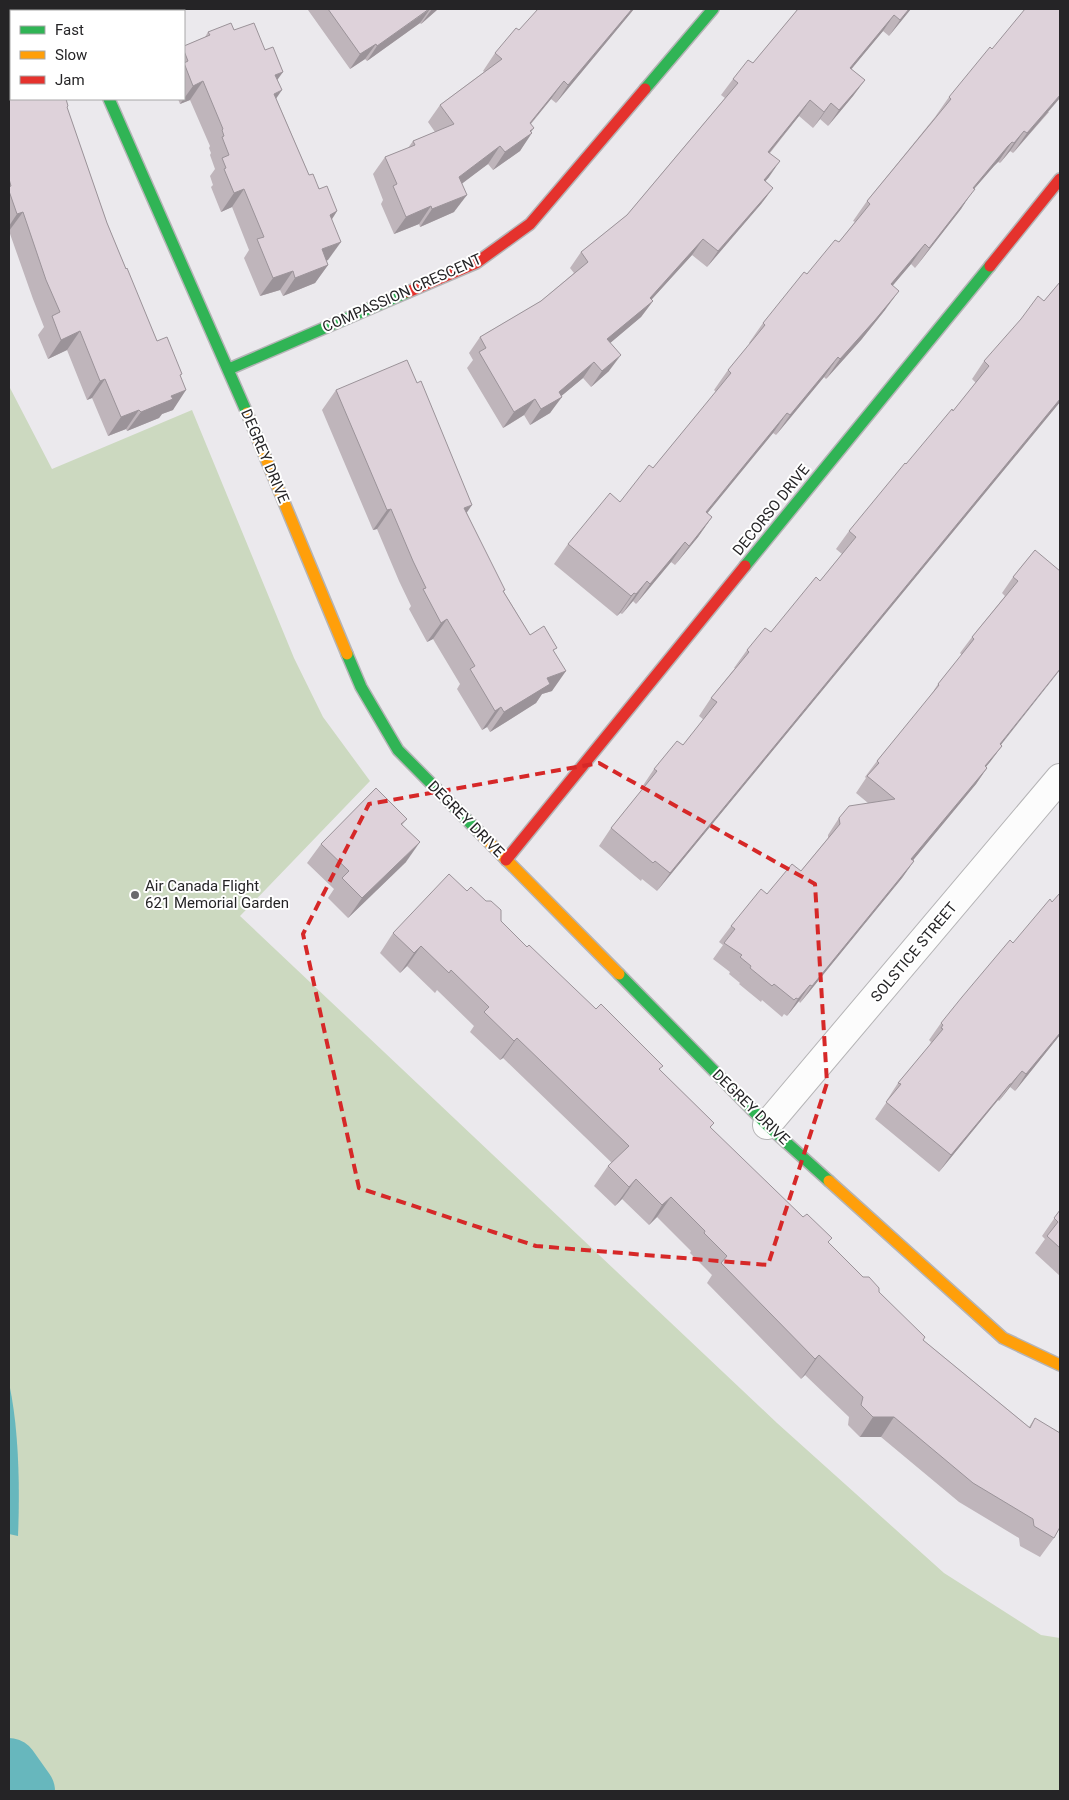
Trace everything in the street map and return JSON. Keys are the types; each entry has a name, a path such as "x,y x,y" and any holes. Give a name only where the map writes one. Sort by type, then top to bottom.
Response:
{"street":[{"name":"COMPASSION CRESCENT","path":"229,369 476,263 530,224 712,9"},
{"name":"DEGREY DRIVE","path":"109,100 229,369 361,688 398,750 767,1125 1003,1338 1060,1365"},
{"name":"DECORSO DRIVE","path":"506,860 1060,179"},
{"name":"SOLSTICE STREET","path":"767,1125 1060,778"}],"highlighted area":[{"path":"599,763 815,884 827,1083 768,1265 536,1246 359,1188 303,934 369,804"}],"green space":[{"path":"9,386 52,469 192,410 294,658 323,717 370,781 240,916 777,1423 944,1573 1041,1635 1060,1638 1060,1791 9,1791"}],"water":[{"path":"9,1383 15,1420 18,1459 18,1536 9,1534"}],"building":[{"path":"9,9 42,9 10,10 10,100 66,100 67,107 107,223 157,341 167,337 182,374 180,375 186,390 171,396 173,399 141,412 139,410 121,417 105,379 100,381 80,331 61,340 52,316 60,312 46,280 23,212 17,214 9,191 11,186 9,179"},
{"path":"328,9 429,9 377,46 376,44 360,54"},
{"path":"538,9 632,9 568,85 564,81 530,123 534,128 530,131 532,133 505,152 500,146 459,177 467,195 432,209 431,206 406,217 393,186 397,184 385,157 415,145 413,141 454,124 440,105 502,59 495,53 516,28 519,30"},
{"path":"798,9 909,9 900,20 894,15 850,68 865,80 839,110 831,103 824,112 810,100 768,152 780,161 764,180 773,188 718,251 703,239 650,298 653,301 607,339 621,355 602,371 594,362 559,392 562,397 541,409 535,399 514,412 479,352 486,348 480,337 541,301 588,262 581,252 627,215 738,83 733,79 748,60 753,63"},
{"path":"1025,9 1060,9 1060,95 1027,133 1024,131 1014,143 1012,142 1008,146 973,188 975,189 929,248 925,244 891,284 899,291 840,359 838,357 790,415 787,413 706,512 712,517 689,546 685,542 650,584 647,581 636,594 634,593 631,596 568,544 610,493 620,502 649,465 653,468 731,373 728,370 765,325 763,323 804,272 807,274 835,240 839,242 870,204 867,201 951,99 949,97 990,47 992,49"},
{"path":"231,23 234,30 254,23 265,50 273,47 283,72 275,75 282,90 274,94 309,175 313,174 319,189 327,186 337,211 330,215 341,242 322,249 328,265 295,278 293,271 273,278 257,239 264,237 244,189 234,193 224,169 226,168 222,158 229,155 222,137 224,136 223,129 203,81 193,86 185,66 185,62 188,61 185,54 185,46 210,35 208,32"},
{"path":"1060,282 1060,399 670,873 655,861 653,863 611,828 657,771 654,769 677,741 683,745 717,702 711,698 749,652 747,650 765,628 771,632 816,577 820,581 856,537 849,531 952,409 953,411 989,366 984,361 1021,319 1038,296 1044,301"},
{"path":"407,360 417,383 421,381 472,505 464,508 505,590 503,591 530,635 544,626 557,648 553,650 566,671 547,678 550,684 504,712 501,707 495,711 470,669 475,666 447,619 441,623 423,589 426,588 391,509 387,510 336,390"},
{"path":"1035,550 1060,571 1060,669 1000,744 1002,746 985,766 987,768 911,859 914,861 812,986 810,985 798,999 794,1000 774,984 772,986 750,968 751,966 740,957 742,955 724,943 735,929 731,926 761,889 767,894 792,864 801,871 840,824 839,818 849,806 895,799 867,776 974,639 972,637 1018,581 1013,577"},
{"path":"376,788 407,819 401,824 420,842 362,898 342,878 349,871 321,844"},
{"path":"449,874 467,891 471,887 486,901 491,901 501,910 501,921 596,1009 601,1004 663,1066 659,1069 714,1123 710,1127 803,1217 807,1214 832,1238 828,1242 863,1277 869,1277 879,1288 879,1292 925,1337 923,1340 1030,1428 1035,1418 1060,1433 1060,1527 1054,1538 1034,1526 1033,1519 973,1483 894,1417 873,1417 861,1405 863,1397 819,1355 815,1359 721,1263 727,1256 671,1197 662,1205 636,1179 629,1187 608,1166 629,1146 517,1038 514,1041 484,1012 489,1007 451,970 449,973 421,946 414,953 393,933"},
{"path":"1060,893 1060,1033 1026,1074 1022,1071 1010,1084 951,1155 886,1102 901,1084 898,1083 943,1029 941,1028 943,1025 941,1023 962,997 1010,940 1013,943 1050,899 1052,902"},
{"path":"1060,1210 1060,1248 1047,1236 1058,1222 1054,1218"}],"waterway":[{"path":"9,1767 26,1791"},
{"path":"9,1779 21,1791"}],"traffic: fast":[{"path":"645,89 713,9"},
{"path":"109,100 247,413"},
{"path":"745,566 990,266"},
{"path":"229,369 408,292"},
{"path":"347,654 361,687 398,750 480,833"},
{"path":"619,974 767,1125 829,1181"}],"traffic: slow":[{"path":"247,413 347,654"},
{"path":"480,833 619,974"},
{"path":"829,1181 1003,1338 1060,1365"}],"traffic: jam":[{"path":"408,292 476,263 530,224 645,89"},
{"path":"990,266 1060,179"},
{"path":"506,860 745,566"}],"place":[{"name":"Air Canada Flight 621 Memorial Garden","path":"135,895"}]}
